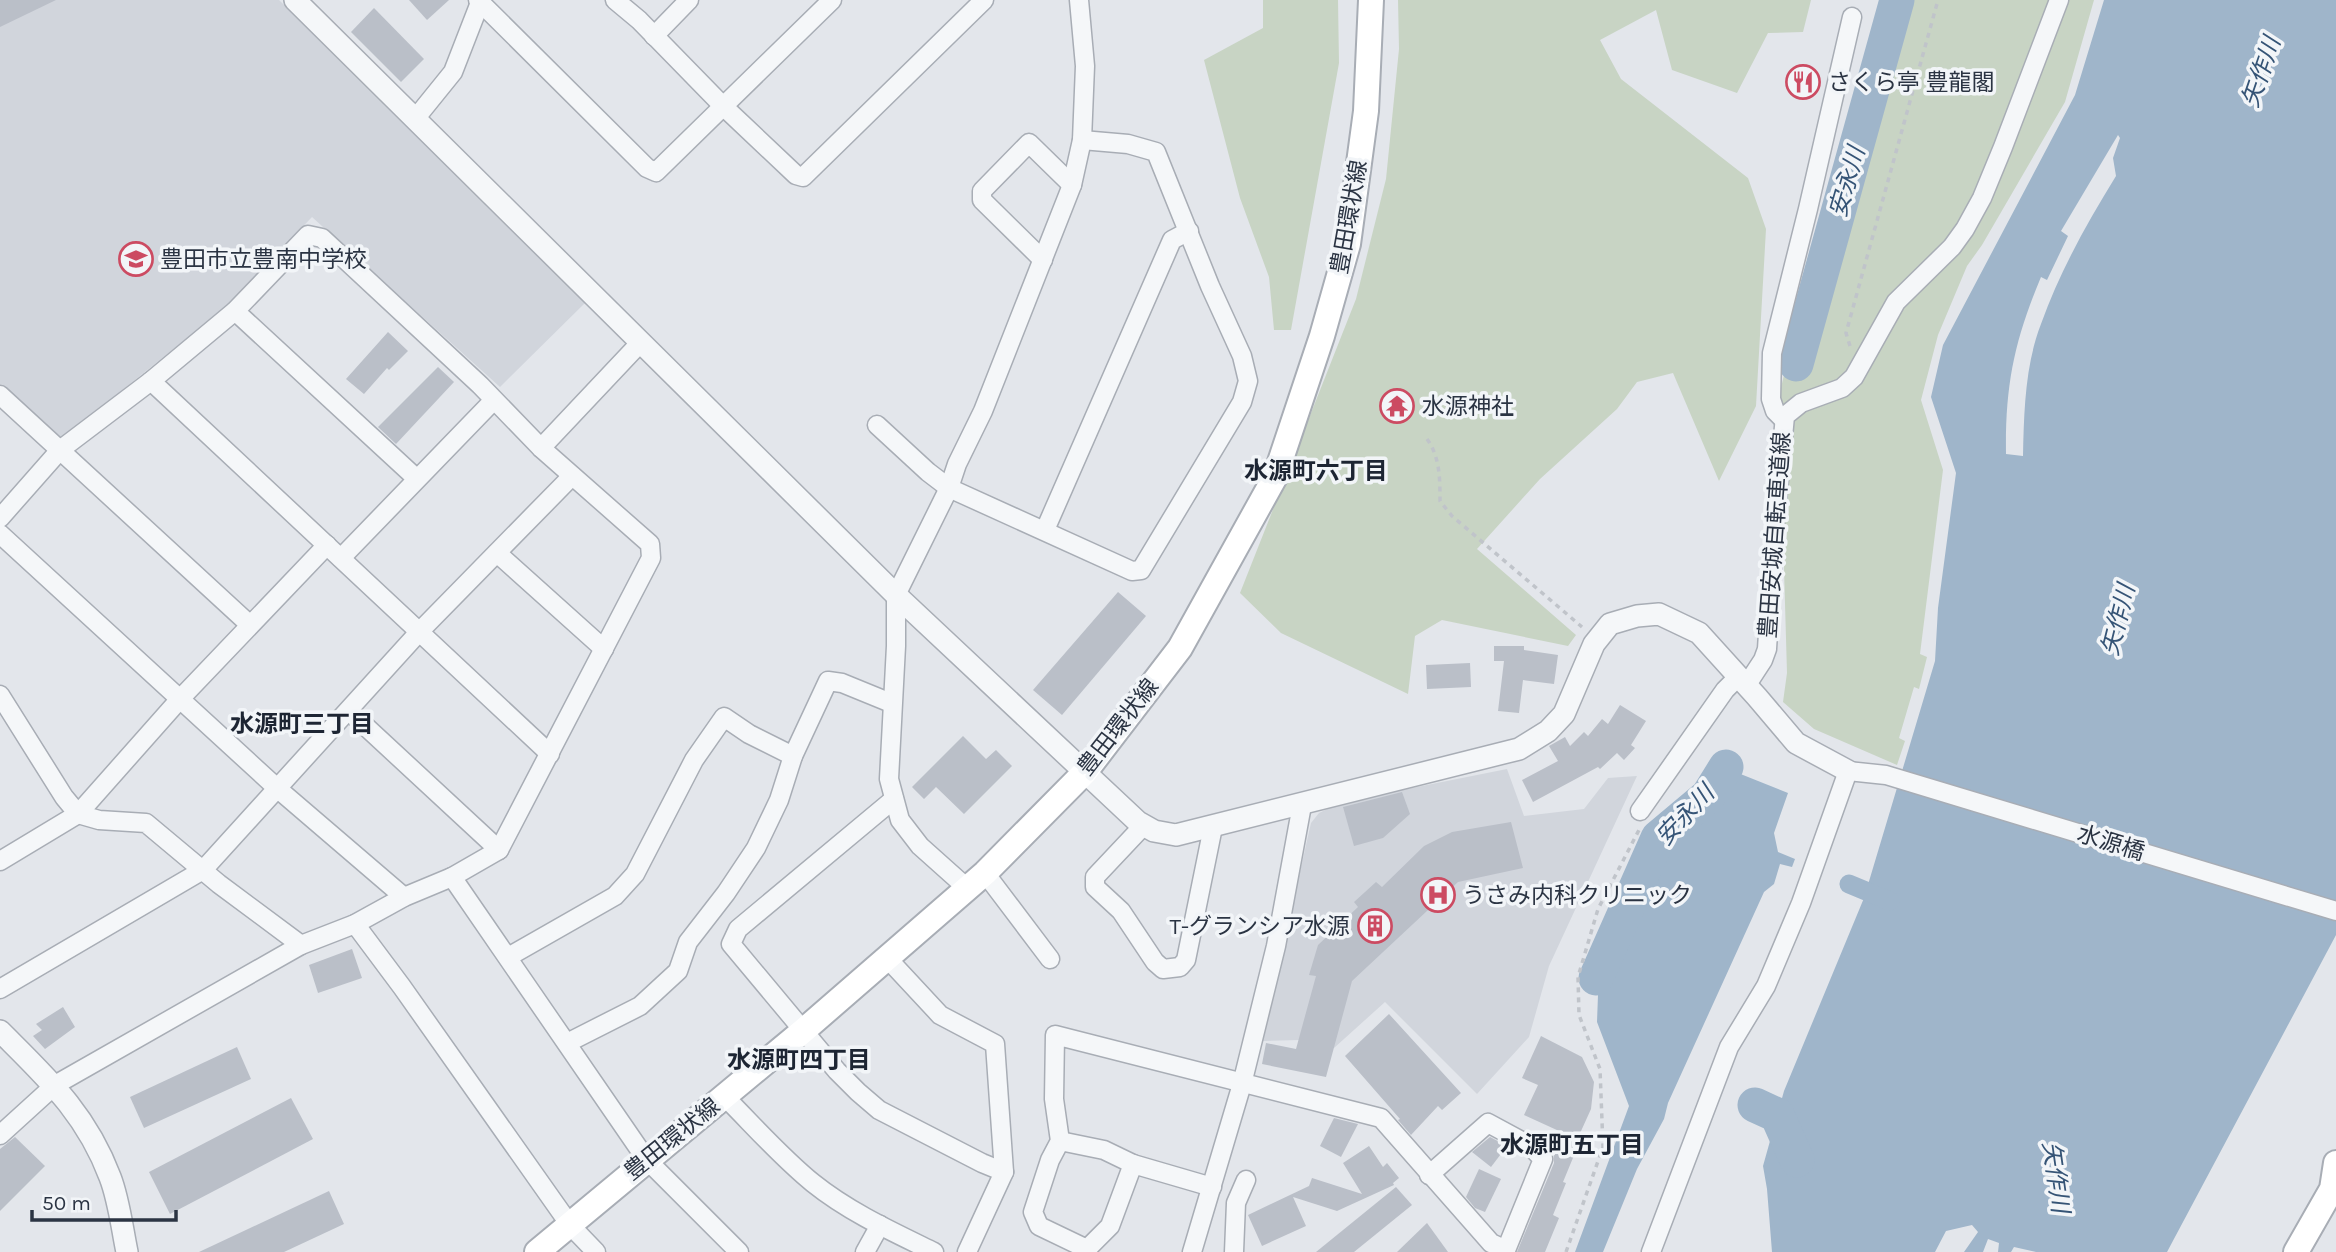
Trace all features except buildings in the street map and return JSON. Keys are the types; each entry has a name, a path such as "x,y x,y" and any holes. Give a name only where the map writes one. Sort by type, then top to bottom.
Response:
{"main road":[{"name":"豊田環状線","path":"537,1252 646,1159 725,1097 976,881 1085,772 1180,648 1275,477 1322,336 1348,244 1366,111 1371,0"},
{"path":"2296,1252 2332,1189 2336,1163"}],"street":[{"path":"295,0 896,595 1085,772 1154,831 1176,835 1213,827 1519,749 1548,731 1564,714 1594,644 1610,624 1637,616 1659,614 1699,633 1796,743 1848,771 1801,903 1766,986 1729,1047 1651,1252"},
{"path":"615,0 796,175 803,177 984,0"},
{"path":"653,36 688,0"},
{"path":"415,119 453,72 480,1 647,168 656,172 832,0"},
{"path":"1050,959 976,881 920,846 900,820 888,779 896,646 896,595 984,411 1072,185 1082,140 1085,66 1079,0"},
{"path":"1852,17 1772,353 1771,399 1775,411 1784,420 1794,408 1836,391 1854,377 1896,302 1952,247 1965,229 1982,198 2003,147 2059,0"},
{"path":"877,425 948,488 1132,571 1141,570 1242,402 1248,382 1242,356 1210,286 1156,152 1128,144 1082,140"},
{"path":"1043,260 982,200 982,191 1029,144 1072,185"},
{"path":"1045,530 1172,240 1189,231"},
{"path":"0,518 60,450 151,381 234,311 308,236 322,239 480,385 541,449 650,544 651,558 499,850 452,877 404,897 355,924 301,945 55,1085 0,1135"},
{"path":"234,311 416,478"},
{"path":"541,449 640,342"},
{"path":"151,381 550,754"},
{"path":"0,395 250,625"},
{"path":"341,558 493,401"},
{"name":"豊田安城自転車道線","path":"1643,814 1725,690 1743,681 1763,660 1768,642 1784,420"},
{"path":"0,989 203,870 421,631 572,476"},
{"path":"0,534 278,789 404,897"},
{"path":"0,860 78,814 179,700 327,545"},
{"path":"497,553 604,649"},
{"path":"567,1043 640,1006 678,971 688,942 756,848 779,800 793,756 828,681 842,683 891,703"},
{"path":"1,699 64,797 78,814 99,820 146,823 301,945"},
{"path":"349,711 499,850"},
{"path":"508,957 615,896 635,874 694,760 724,717 749,734 793,756"},
{"name":"水源橋","path":"1848,771 1886,775 2336,911"},
{"path":"894,799 738,929 731,944 837,1072 879,1110 1004,1172"},
{"path":"1192,1252 1242,1084 1276,946 1302,806"},
{"path":"1144,825 1095,877 1095,887 1114,903 1155,962 1163,969 1180,967 1186,960 1213,827"},
{"path":"452,877 646,1159 739,1252"},
{"path":"355,924 570,1225 596,1252"},
{"path":"887,958 940,1014 995,1044 1004,1172 967,1252"},
{"path":"0,1031 55,1085 91,1133 111,1180 127,1252"},
{"path":"1133,1164 1110,1226 1087,1249 1039,1226 1033,1212 1050,1160 1060,1141 1054,1099 1055,1035 1381,1118 1429,1175 1490,1243 1505,1251 1543,1158 1530,1145 1488,1123 1429,1175"},
{"path":"725,1097 784,1158 816,1185 880,1225 934,1252"},
{"path":"1060,1141 1104,1150 1133,1164 1212,1187"},
{"path":"1234,1252 1236,1203 1246,1180"},
{"path":"865,1252 880,1225"}],"path":[{"path":"1851,353 1846,333 1938,0"},
{"path":"1427,439 1434,449 1440,476 1440,500 1446,508 1584,630"},
{"path":"1566,1252 1603,1147 1600,1069 1578,1015 1578,977 1598,909 1643,814"}],"shaded area":[{"name":"豊田市立豊南中学校","path":"0,0 279,0 586,302 500,387 312,217 228,305 64,437 53,434 0,385"},
{"name":"うさみ内科クリニック","path":"1507,769 1524,816 1584,809 1608,778 1637,776 1549,966 1529,1037 1477,1094 1385,1002 1334,1048 1299,1040 1262,1041 1311,823 1319,813 1342,802"}],"green space":[{"path":"1263,0 1338,0 1339,63 1291,330 1274,330 1269,277 1240,198 1204,60 1263,28"},
{"path":"1398,0 1811,0 1803,32 1768,33 1737,93 1672,70 1656,10 1600,40 1621,79 1748,178 1766,229 1756,406 1719,481 1673,373 1637,382 1617,409 1540,479 1477,549 1576,635 1568,646 1442,620 1415,636 1408,694 1281,633 1240,593 1356,299 1386,179 1399,49"},
{"path":"1888,0 2094,0 2065,102 1982,245 1967,266 1938,335 1921,400 1943,470 1920,654 1927,657 1919,689 1914,687 1899,738 1905,741 1897,765 1814,729 1783,702 1787,673 1779,396 1819,228 1849,142"}],"water":[{"name":"矢作川","path":"2104,0 2336,0 2336,935 2167,1252 2036,1252 2014,1247 2011,1252 1998,1252 1999,1243 1988,1239 1983,1252 1964,1252 1978,1232 1972,1225 1946,1231 1935,1252 1772,1252 1763,1166 1784,1091 1864,898 1935,661 1938,608 1956,473 1931,397 1943,345 2075,95","holes":["2118,135 2120,138 2113,158 2116,176 2065,266 2036,340 2026,389 2023,456 2006,454 2007,407 2013,364 2024,322 2041,277 2047,280 2068,236 2061,231"]},
{"path":"1733,771 1788,793 1774,833 1778,852 1795,859 1792,867 1780,864 1774,884 1764,892 1668,1103 1664,1119 1637,1169 1603,1252 1575,1252 1629,1106 1597,1022 1598,995 1661,851 1672,833 1706,810 1721,795"}],"waterway":[{"name":"安永川","path":"1796,364 1897,0"},
{"name":"安永川","path":"1596,978 1658,838 1708,796 1726,767"},
{"path":"1849,884 1890,901"},
{"name":"安永川","path":"1755,1105 1777,1115 1797,1160"}],"place":[{"name":"さくら亭 豊龍閣","path":"1803,82"},
{"name":"豊田市立豊南中学校","path":"136,259"},
{"name":"水源神社","path":"1397,406"},
{"name":"うさみ内科クリニック","path":"1438,895"},
{"name":"T-グランシア水源","path":"1375,926"}],"district":[{"name":"水源町六丁目","path":"1316,471"},
{"name":"水源町三丁目","path":"302,724"},
{"name":"水源町四丁目","path":"799,1060"},
{"name":"水源町五丁目","path":"1572,1145"}]}
